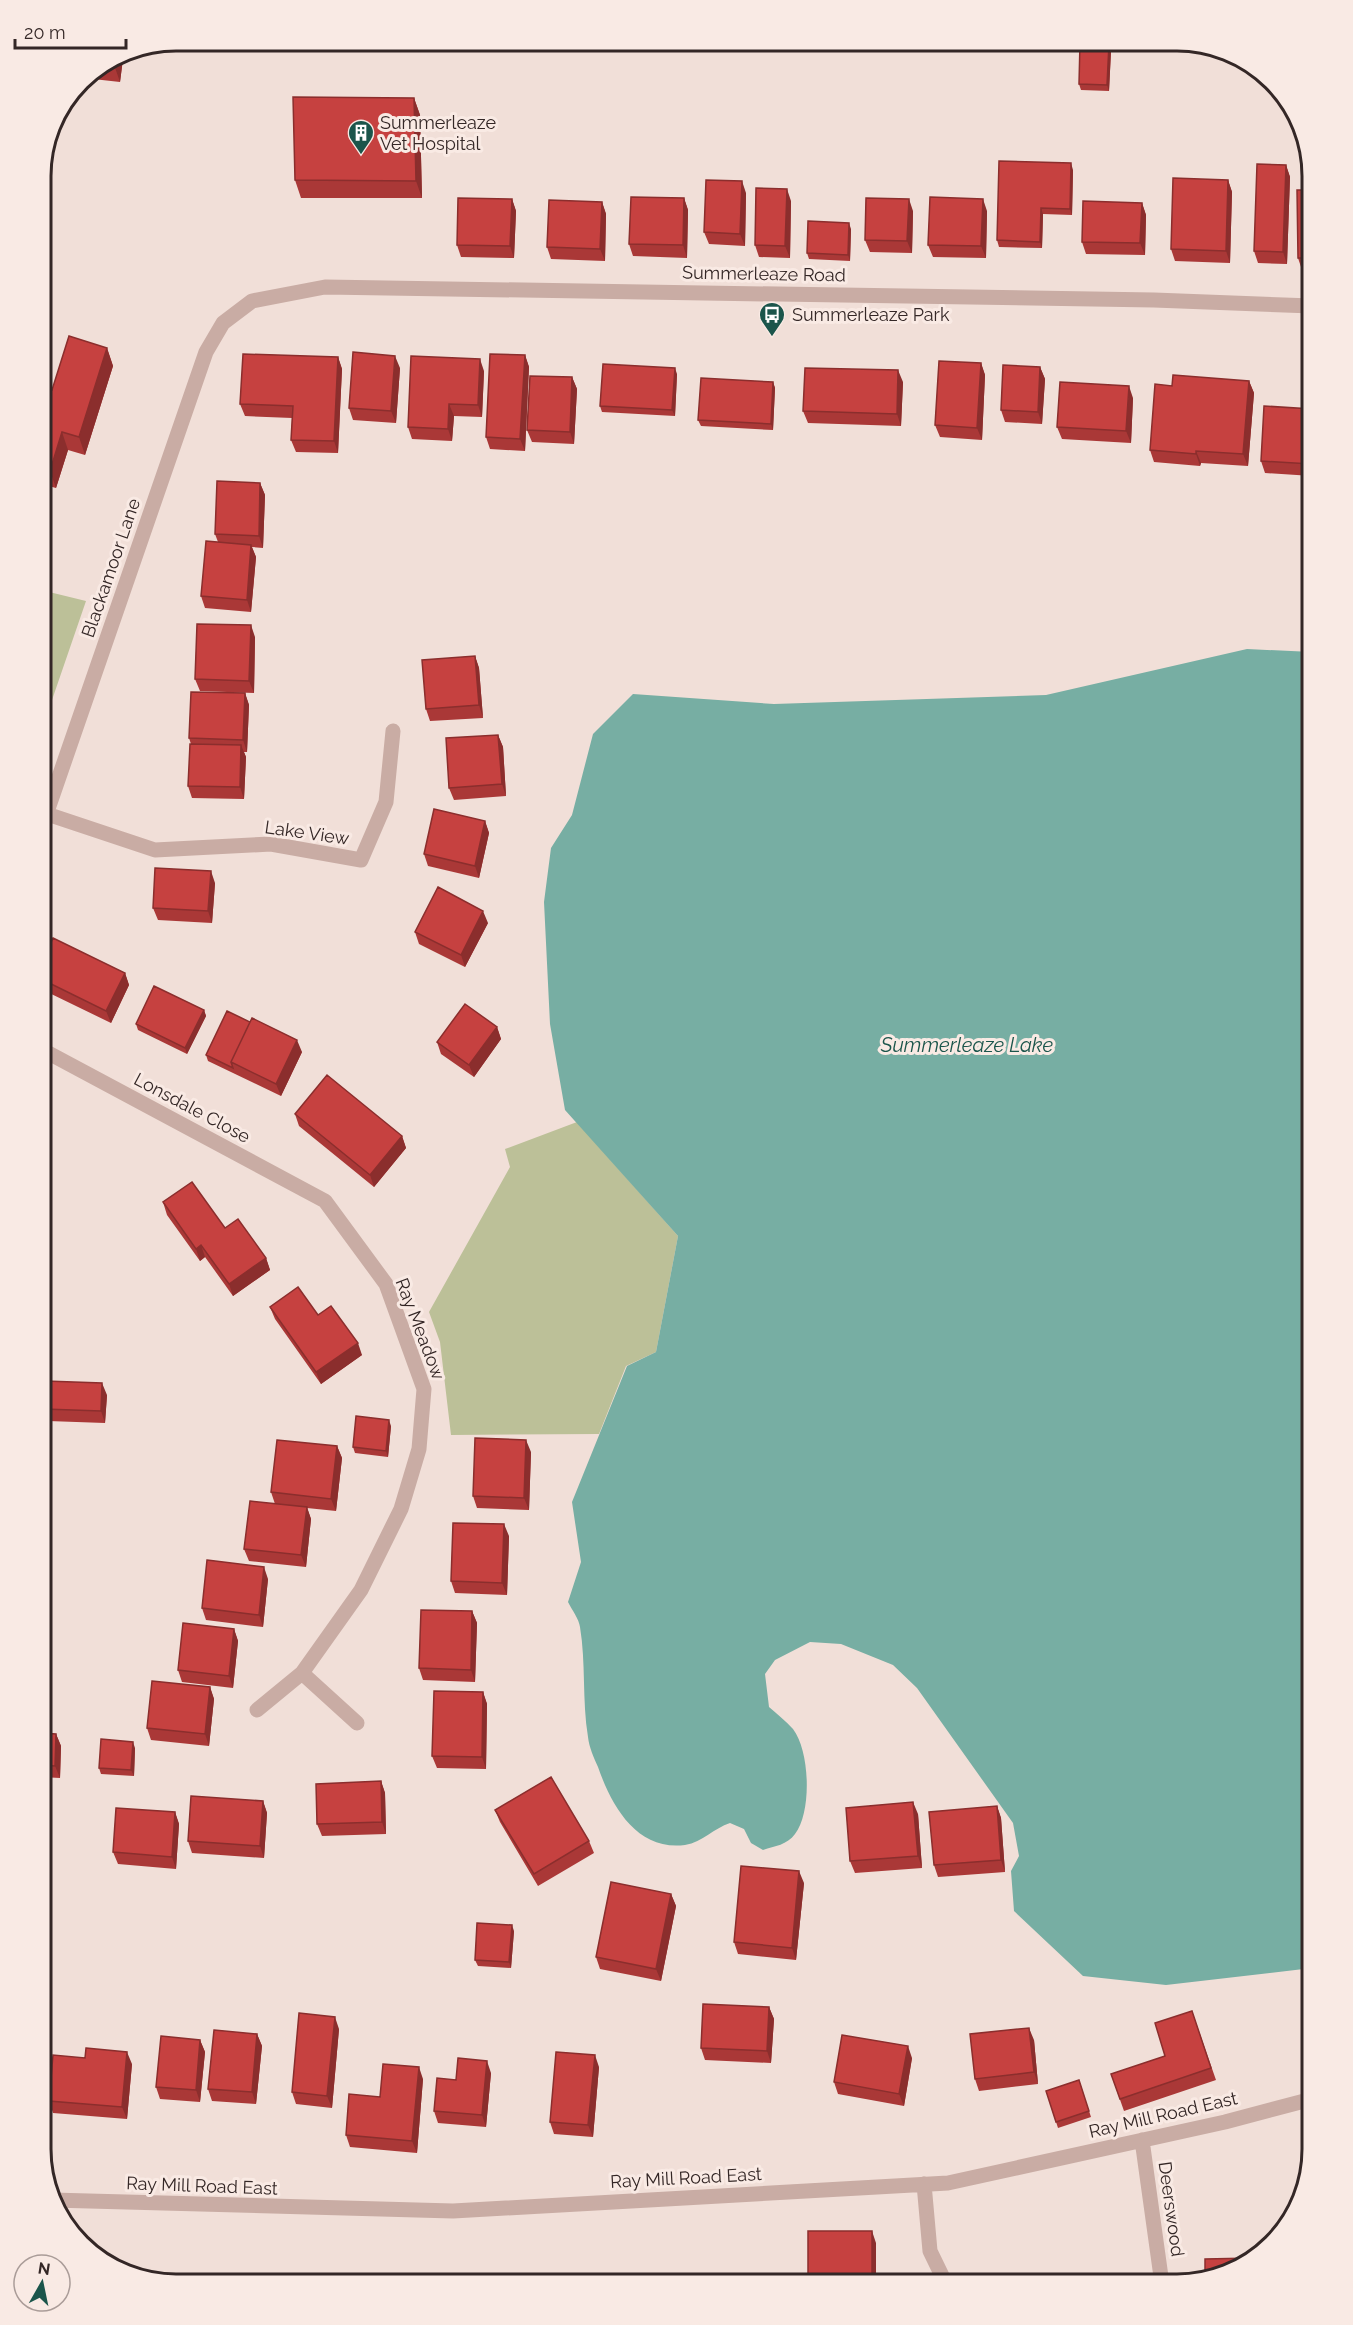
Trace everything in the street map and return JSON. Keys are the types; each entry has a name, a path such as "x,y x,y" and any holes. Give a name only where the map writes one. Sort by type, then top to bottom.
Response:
{"street":[{"name":"Summerleaze Road","path":"223,323 252,301 325,286 1142,300 1302,306"},
{"name":"Blackamoor Lane","path":"51,802 206,352 223,323"},
{"name":"Lake View","path":"51,824 155,850 272,844 361,860 386,802 393,731"},
{"name":"Lonsdale Close","path":"51,1054 326,1201"},
{"name":"Ray Meadow","path":"257,1710 302,1673 361,1590 401,1509 419,1449 424,1389 386,1284 326,1201"},
{"path":"302,1673 357,1723"},
{"name":"Ray Mill Road East","path":"63,2200 453,2211 948,2183 1302,2101"},
{"name":"Deerswood","path":"1142,2140 1161,2274"},
{"path":"924,2184 930,2251 941,2274"}],"green space":[{"path":"51,592 86,601 51,703"},
{"path":"577,1122 678,1236 656,1352 626,1366 599,1434 451,1435 440,1342 429,1312 510,1167 505,1149"}],"water":[{"name":"Summerleaze Lake","path":"1247,649 1302,652 1302,1969 1166,1985 1083,1976 1014,1911 1011,1871 1019,1856 1013,1823 917,1688 893,1665 841,1644 810,1642 775,1660 765,1674 769,1707 793,1729 799,1739 806,1766 806,1797 800,1824 795,1834 780,1845 763,1850 751,1843 744,1829 730,1823 685,1845 668,1845 640,1834 619,1811 611,1797 589,1741 580,1627 568,1602 581,1562 572,1502 627,1366 656,1352 678,1236 565,1110 550,1024 544,902 551,848 572,815 593,734 633,694 774,704 1046,695"}],"building":[{"path":"1080,51 1109,51 1107,85 1079,84"},
{"name":"Summerleaze Vet Hospital","path":"293,97 414,98 416,181 295,180"},
{"path":"999,161 1071,163 1070,209 1041,208 1040,242 997,240"},
{"path":"1257,164 1286,165 1283,252 1254,251"},
{"path":"1173,178 1228,180 1226,251 1171,249"},
{"path":"706,180 742,181 740,234 704,232"},
{"path":"756,188 787,189 785,246 755,245"},
{"path":"1297,190 1302,190 1302,258 1298,258"},
{"path":"631,197 684,198 683,245 629,244"},
{"path":"930,197 983,199 981,246 928,245"},
{"path":"458,198 512,199 510,246 457,245"},
{"path":"866,198 909,199 907,241 865,240"},
{"path":"549,200 602,202 600,249 547,247"},
{"path":"1083,201 1142,203 1140,243 1082,242"},
{"path":"808,221 849,223 848,255 807,253"},
{"path":"69,336 107,348 79,437 62,432 51,468 51,390"},
{"path":"353,352 395,356 391,411 349,408"},
{"path":"243,354 338,357 334,441 291,440 293,406 240,404"},
{"path":"490,354 525,355 520,439 486,437"},
{"path":"411,356 480,359 478,405 449,404 448,429 408,427"},
{"path":"939,361 981,363 977,428 935,425"},
{"path":"603,364 675,368 672,410 600,406"},
{"path":"1003,365 1040,367 1038,412 1001,410"},
{"path":"805,368 898,370 897,414 803,411"},
{"path":"1173,375 1249,381 1243,454 1196,451 1196,454 1150,450 1155,384 1172,386"},
{"path":"530,376 572,377 570,432 527,430"},
{"path":"701,378 773,382 771,424 698,420"},
{"path":"1060,382 1129,386 1126,431 1057,427"},
{"path":"1264,406 1302,408 1302,463 1261,461"},
{"path":"217,481 260,483 259,536 215,534"},
{"path":"206,541 251,545 247,600 201,596"},
{"path":"197,624 251,625 249,681 195,679"},
{"path":"475,656 479,705 426,709 422,660"},
{"path":"191,692 245,693 243,740 189,738"},
{"path":"498,735 502,784 449,788 446,738"},
{"path":"190,744 241,745 240,787 188,786"},
{"path":"434,809 485,821 475,866 424,854"},
{"path":"155,868 211,871 208,911 153,908"},
{"path":"438,887 483,911 461,955 415,932"},
{"path":"53,938 125,973 106,1011 51,984 51,942"},
{"path":"154,986 204,1010 185,1048 136,1024"},
{"path":"465,1004 497,1027 469,1065 437,1042"},
{"path":"227,1011 250,1022 231,1062 233,1068 206,1055"},
{"path":"252,1018 297,1040 276,1084 231,1062"},
{"path":"327,1075 402,1136 370,1175 295,1114"},
{"path":"192,1182 225,1228 238,1219 266,1258 229,1284 201,1245 196,1249 163,1202"},
{"path":"298,1287 318,1315 331,1306 358,1343 316,1372 270,1307"},
{"path":"51,1381 102,1383 101,1411 51,1409"},
{"path":"356,1416 389,1420 386,1451 353,1447"},
{"path":"475,1438 526,1440 524,1498 473,1496"},
{"path":"277,1440 337,1446 331,1499 271,1492"},
{"path":"250,1501 307,1507 301,1555 244,1549"},
{"path":"453,1523 504,1524 502,1583 451,1581"},
{"path":"207,1560 264,1567 259,1615 202,1608"},
{"path":"421,1610 472,1611 471,1670 419,1668"},
{"path":"183,1623 234,1629 229,1676 178,1670"},
{"path":"152,1681 210,1687 205,1734 147,1728"},
{"path":"434,1691 483,1692 482,1757 432,1756"},
{"path":"51,1734 56,1734 55,1766 51,1766"},
{"path":"101,1739 133,1742 131,1770 99,1768"},
{"path":"551,1777 589,1841 534,1874 495,1810"},
{"path":"381,1781 382,1822 317,1824 316,1784"},
{"path":"191,1796 263,1801 260,1846 188,1841"},
{"path":"913,1802 918,1856 850,1861 846,1808"},
{"path":"997,1806 1001,1860 934,1865 929,1812"},
{"path":"116,1808 175,1812 172,1857 113,1852"},
{"path":"741,1866 799,1871 792,1948 734,1942"},
{"path":"611,1882 671,1894 656,1969 596,1957"},
{"path":"477,1923 512,1925 509,1962 475,1960"},
{"path":"703,2004 769,2007 767,2051 701,2048"},
{"path":"1192,2011 1211,2068 1120,2099 1111,2074 1165,2056 1155,2023"},
{"path":"299,2013 335,2017 327,2096 292,2092"},
{"path":"1029,2028 1034,2072 975,2079 970,2034"},
{"path":"214,2030 257,2034 252,2092 208,2089"},
{"path":"842,2035 908,2046 899,2094 834,2082"},
{"path":"161,2036 200,2040 196,2090 156,2087"},
{"path":"86,2048 127,2052 122,2107 51,2101 53,2055 85,2058"},
{"path":"556,2052 595,2055 588,2125 550,2122"},
{"path":"458,2058 487,2061 482,2115 434,2111 437,2078 456,2080"},
{"path":"383,2064 419,2067 412,2141 346,2135 349,2094 380,2097"},
{"path":"1079,2080 1089,2111 1056,2122 1046,2091"},
{"path":"808,2231 872,2231 872,2274 808,2274"},
{"path":"1237,2258 1205,2271 1205,2259"}],"place":[{"name":"Summerleaze Vet Hospital","path":"361,156"},
{"name":"Summerleaze Park","path":"772,338"}]}
